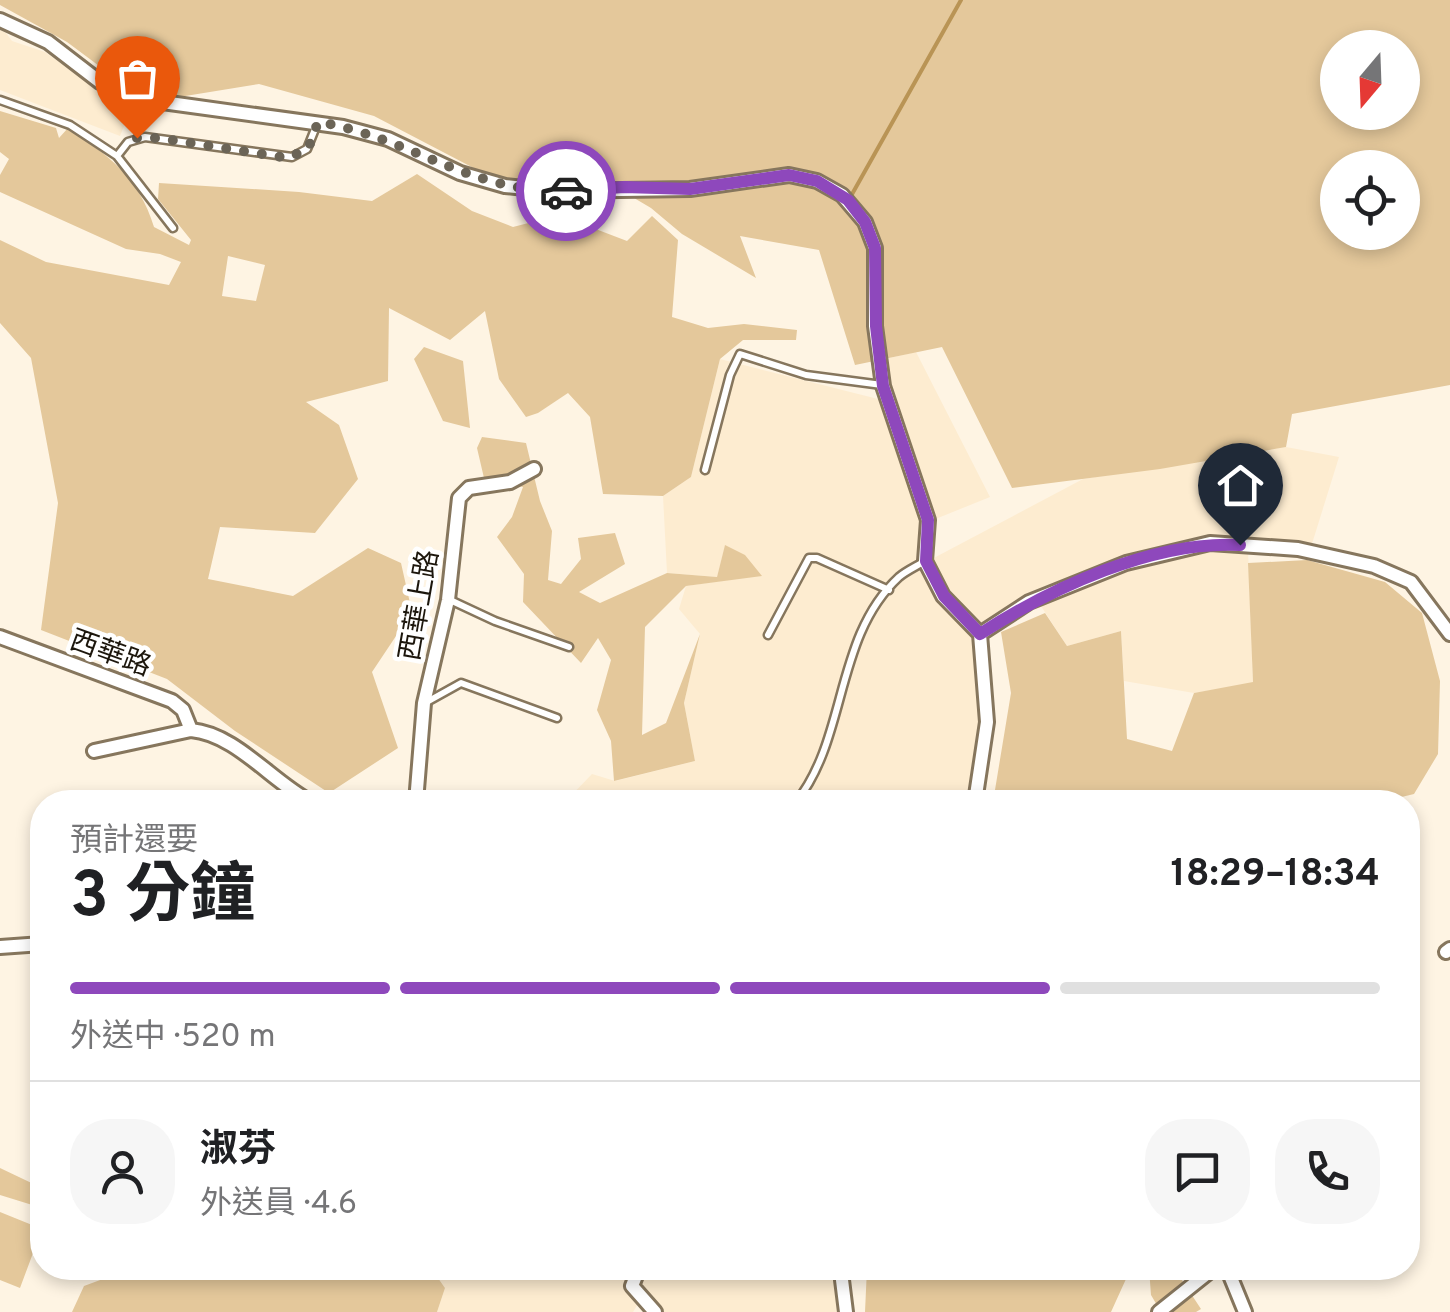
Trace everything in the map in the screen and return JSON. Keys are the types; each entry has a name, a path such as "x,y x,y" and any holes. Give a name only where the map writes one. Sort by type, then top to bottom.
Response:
{"street":[{"path":"0,20 48,42 100,82 156,101 318,122 374,134 471,177 528,190 690,189 789,175 826,186 854,207 872,238 877,258 876,326 883,386 928,520 926,561 944,596 980,634 987,722 976,790"},
{"name":"西華上路","path":"417,790 424,704 448,600 459,498 468,488 510,482 534,469"},
{"path":"980,634 1029,602 1126,563 1210,543 1298,548 1374,566 1411,582 1450,634"},
{"name":"西華路","path":"0,637 172,700 184,710 190,730 206,731 239,751 288,790"},
{"path":"94,751 190,730"},
{"path":"0,947 30,945"},
{"path":"635,1280 632,1286 655,1312"},
{"path":"842,1280 846,1312"},
{"path":"1160,1312 1199,1280"},
{"path":"1232,1280 1245,1312"}],"lane":[{"path":"0,100 70,125 117,156 173,228"},
{"path":"117,156 128,142 145,137 292,157 310,146 318,122"},
{"path":"705,470 730,375 740,354 806,375 883,386"},
{"path":"768,635 808,558 818,558 889,590"},
{"path":"803,790 819,764 850,658 867,619 899,577 926,561"},
{"path":"448,600 495,622 569,648"},
{"path":"424,704 461,684 557,718"}],"shaded area":[{"path":"0,0 1450,0 1450,385 1292,414 1286,447 1160,469 1012,488 942,347 855,365 819,250 740,236 756,278 682,234 651,208 607,182 512,188 374,116 259,84 173,98 126,86 67,42 0,5"},
{"path":"0,30 12,41 45,52 105,94 132,106 120,136 0,90"},
{"path":"0,111 56,128 59,138 68,128 121,169 140,194 154,227 189,245 191,240 158,199 159,183 372,201 417,174 472,211 513,227 559,215 627,241 652,216 678,240 672,317 708,328 744,324 797,330 796,340 743,340 720,359 691,477 663,496 603,494 590,417 568,393 526,417 499,379 485,311 450,340 389,308 388,381 306,402 339,425 358,479 315,533 220,527 208,579 293,596 368,548 401,563 412,612 372,672 398,748 334,790 324,790 235,731 167,679 41,630 58,503 31,358 0,323 0,240 46,262 169,285 181,262 126,249 0,192 0,175 9,159 0,152","holes":["228,256 265,265 256,301 222,296"]},
{"path":"424,347 463,361 470,428 443,421 414,359"},
{"path":"916,352 990,497 933,520 888,385 885,359"},
{"path":"720,359 882,400 923,521 920,562 976,636 982,721 972,790 577,790 592,774 615,781 695,761 684,703 700,634 679,609 686,586 761,575 725,546 717,577 667,573 663,496 691,477"},
{"path":"482,437 526,443 540,501 552,531 548,580 561,584 581,559 578,538 615,533 625,564 579,592 600,603 667,573 717,577 725,545 745,555 762,576 686,586 645,627 642,735 666,723 700,634 684,703 695,761 614,781 611,741 597,710 611,660 598,638 581,663 523,602 524,574 497,537 512,517 523,487 484,478 477,448"},
{"path":"1286,447 1339,457 1311,547 1210,538 1125,558 981,627 947,593 930,560 1083,479"},
{"path":"1211,548 1248,550 1253,683 1194,693 1124,681 1121,631 1067,646 1039,603 1128,568"},
{"path":"1307,560 1385,582 1422,613 1440,681 1438,754 1416,790 995,790 1011,693 1001,632 1045,613 1067,646 1121,631 1127,739 1172,751 1194,693 1253,682 1248,563"},
{"path":"0,1168 30,1182 30,1204 0,1195"},
{"path":"0,1212 30,1224 30,1261 20,1288 0,1280"},
{"path":"100,1280 439,1280 445,1288 437,1312 72,1312 84,1286"},
{"path":"439,1280 636,1280 639,1302 633,1312 437,1312 445,1288"},
{"path":"640,1280 838,1280 841,1312 661,1312 638,1285"},
{"path":"866,1280 1126,1280 1111,1312 865,1312"},
{"path":"1150,1280 1182,1280 1201,1309 1161,1312 1151,1295"}],"waterway":[{"path":"851,196 961,0"}],"way so far":[{"path":"137,138 288,158 308,149 318,122 388,139 482,180 528,190 566,191"}],"route":[{"path":"566,191 624,187 690,189 789,175 817,181 848,200 865,222 875,248 876,326 883,386 928,520 926,561 944,596 980,634 1029,602 1126,563 1210,543 1240,545"}]}
